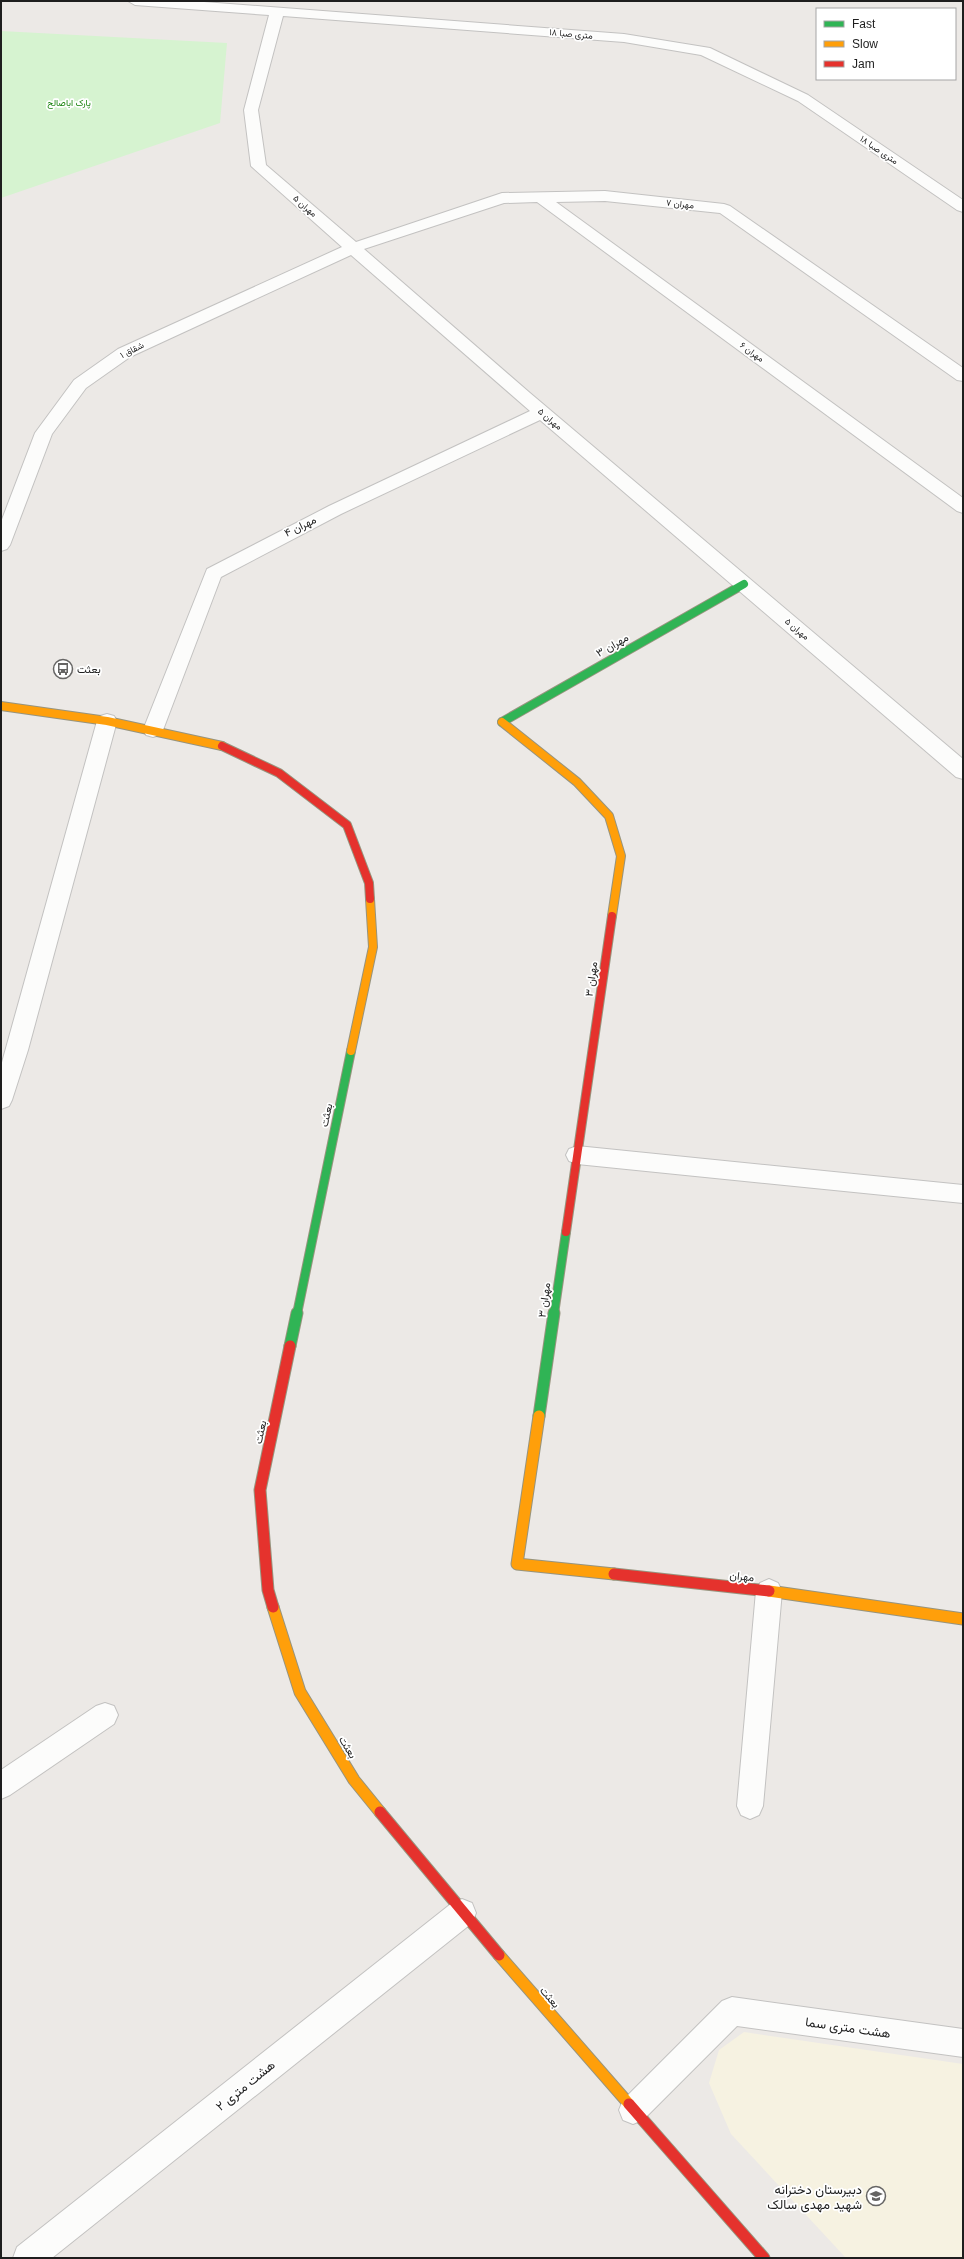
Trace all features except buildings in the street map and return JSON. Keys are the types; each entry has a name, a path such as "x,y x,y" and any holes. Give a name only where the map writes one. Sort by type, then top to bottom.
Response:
{"street":[{"name":"متری صبا ۱۸","path":"135,1 624,38 706,51 803,98 963,207"},
{"name":"مهران ۵","path":"277,11 251,110 259,166 542,412 958,766 963,772"},
{"name":"مهران ۷","path":"354,248 502,198 605,196 724,209 963,376"},
{"name":"مهران ۶","path":"540,197 963,507"},
{"name":"شقاق ۱","path":"1,545 44,433 80,384 124,353 354,248"},
{"name":"مهران ۴","path":"153,730 213,573 277,538 542,412"},
{"name":"مهران ۳","path":"517,1564 621,856 609,816 577,782 502,722 744,584"},
{"name":"بعثت","path":"1,706 107,721 215,743 279,773 347,825 369,882 373,947 260,1490 268,1590 300,1692 354,1780 462,1913 764,2258"},
{"path":"1,1100 17,1050 107,721"},
{"path":"577,1156 963,1194"},
{"name":"مهران","path":"517,1564 769,1591 963,1619"},
{"path":"750,1806 769,1591"},
{"path":"1,1786 105,1715"},
{"name":"هشت متری ۲","path":"28,2258 462,1913"},
{"name":"هشت متری سما","path":"633,2110 732,2011 963,2043"}],"shaded area":[{"name":"دبیرستان دخترانه شهید مهدی سالک","path":"744,2032 963,2064 963,2258 846,2258 731,2134 709,2083 719,2050"}],"green space":[{"name":"پارک اباصالح","path":"1,31 227,43 220,123 1,198"}],"traffic: fast":[{"path":"502,722 744,584"},
{"path":"290,1346 351,1051"},
{"path":"539,1416 566,1232"}],"traffic: slow":[{"path":"1,706 107,721 215,743 222,746"},
{"path":"502,722 577,782 609,816 621,856 612,916"},
{"path":"351,1051 373,947 370,899"},
{"path":"539,1416 517,1564 614,1574"},
{"path":"769,1591 963,1619"},
{"path":"273,1607 300,1692 354,1780 380,1812"},
{"path":"499,1955 629,2104"}],"traffic: jam":[{"path":"222,746 279,773 347,825 369,883 370,899"},
{"path":"566,1232 612,916"},
{"path":"273,1607 268,1590 260,1490 290,1346"},
{"path":"614,1574 769,1591"},
{"path":"380,1812 499,1955"},
{"path":"629,2104 764,2258"}],"place":[{"name":"بعثت","path":"63,669"},
{"name":"دبیرستان دخترانه شهید مهدی سالک","path":"876,2196"}]}
